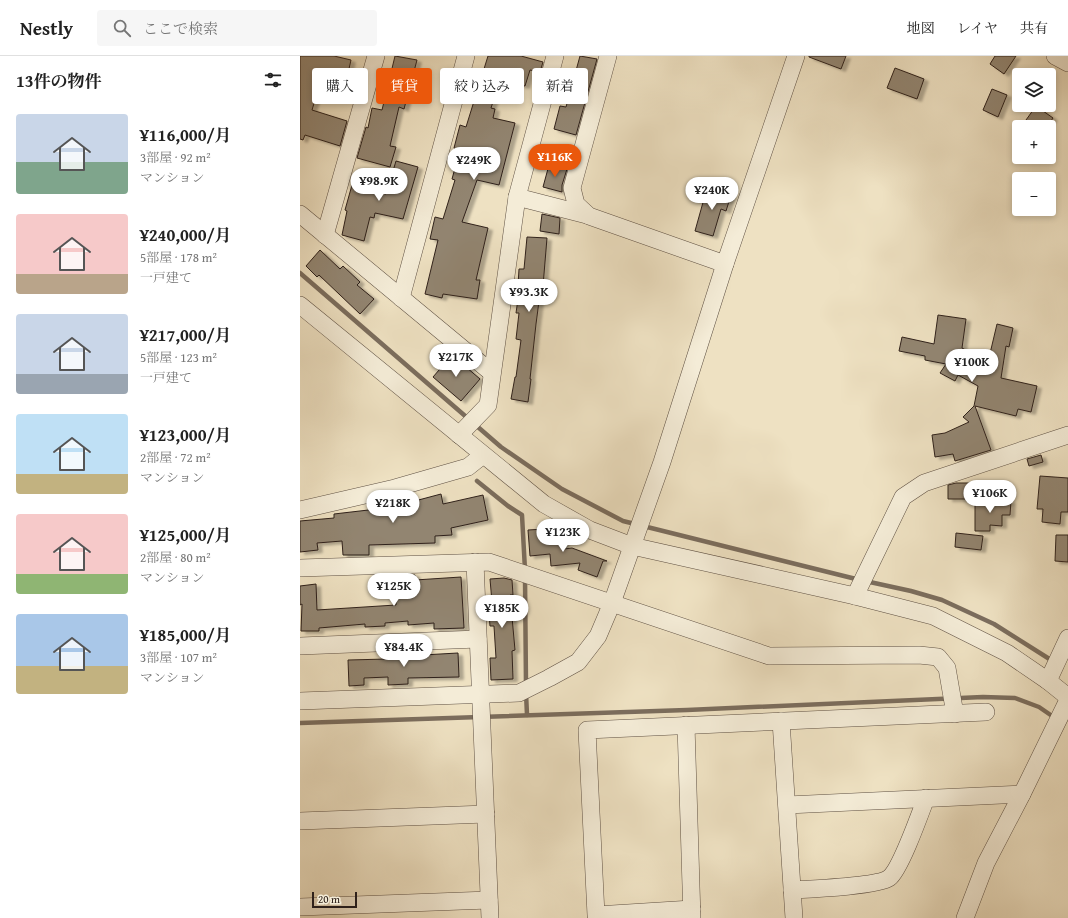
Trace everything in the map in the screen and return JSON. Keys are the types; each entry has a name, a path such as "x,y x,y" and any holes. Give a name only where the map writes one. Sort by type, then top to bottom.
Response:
{"street":[{"path":"325,235 376,56"},
{"path":"401,298 466,56"},
{"path":"459,435 488,404 517,197 556,56"},
{"path":"589,216 576,204 572,188 608,56"},
{"path":"300,701 519,693 578,662 598,636 612,603 662,462 725,264 796,56"},
{"path":"1055,56 1068,63"},
{"path":"517,197 589,216 725,264"},
{"path":"300,214 492,373"},
{"path":"300,305 544,504 590,530 632,546 854,596 934,616 1007,652 1068,697"},
{"path":"854,596 903,497 924,483 1068,435"},
{"path":"300,510 395,488 468,467 483,455"},
{"path":"475,562 490,918"},
{"path":"300,568 490,562 769,656 919,655 938,657 947,668 955,714"},
{"path":"1048,681 1068,638"},
{"path":"300,646 478,639"},
{"path":"965,918 986,863 1068,700"},
{"path":"686,725 692,913 596,915 587,730 686,725 955,714 986,712"},
{"path":"781,721 794,918"},
{"path":"787,805 1022,794"},
{"path":"792,890 874,883 888,879 897,869 926,798"},
{"path":"300,821 486,814"},
{"path":"300,907 489,900"}],"building":[{"path":"300,56 334,56 351,60 349,68 312,68 312,104 314,104 312,110 347,121 340,146 305,135 303,140 300,139"},
{"path":"395,56 417,60 415,68 392,68"},
{"path":"488,56 521,56 543,62 541,68 532,68 532,70 530,70 525,86 524,68 484,68"},
{"path":"580,56 597,59 588,92 588,68 577,68"},
{"path":"809,56 846,56 841,69"},
{"path":"995,56 1016,56 1004,74 990,64"},
{"path":"895,68 924,79 917,99 887,88"},
{"path":"992,89 1007,95 998,117 983,110"},
{"path":"383,104 405,104 404,109 399,107 390,146 396,147 390,167 357,158 366,127 368,128 372,108 382,110"},
{"path":"473,104 492,104 491,108 495,109 493,118 515,123 499,185 477,180 462,222 488,228 476,280 480,280 477,299 443,294 442,298 425,294 438,240 430,239 435,217 443,219 455,180 452,179 460,150 454,148 460,125 466,127"},
{"path":"567,104 585,104 576,135 554,129 560,106 566,107"},
{"path":"1032,112 1044,112 1053,118 1052,120 1026,120"},
{"path":"396,161 418,167 403,219 375,213 374,218 370,217 364,241 342,235 347,211 345,210 352,185 386,194"},
{"path":"549,165 567,169 562,185 562,192 543,187"},
{"path":"707,188 731,195 726,211 721,209 713,236 695,231"},
{"path":"542,214 560,218 559,234 540,231"},
{"path":"527,237 547,238 543,286 541,286 536,324 528,402 511,399 516,377 521,340 516,339 519,313 516,313 520,285 518,285 519,269 524,269"},
{"path":"320,250 340,269 343,266 360,282 357,285 374,299 360,314 319,275 317,277 306,266"},
{"path":"938,315 966,319 962,348 988,362 997,324 1013,328 1009,347 1006,346 1001,378 1037,386 1031,412 1018,409 1016,416 975,406 991,450 955,461 953,454 935,457 932,435 945,433 969,422 963,417 974,406 978,386 958,375 955,381 940,373 946,364 925,360 925,356 899,351 902,337 934,344"},
{"path":"452,355 480,379 461,401 433,377"},
{"path":"1041,455 1043,462 1029,466 1027,459"},
{"path":"1040,476 1068,478 1068,512 1061,512 1060,524 1042,522 1043,509 1037,509"},
{"path":"956,483 972,483 972,499 948,499 948,485"},
{"path":"441,494 443,504 483,495 488,520 451,528 452,535 435,536 435,543 369,545 369,555 343,555 342,541 317,543 318,550 300,552 300,521 334,518 334,514 377,509 376,505 410,497 411,502"},
{"path":"975,501 1011,501 1010,515 1002,515 1002,526 990,525 990,531 975,531"},
{"path":"545,529 545,542 564,541 564,549 572,548 607,561 603,561 597,577 578,570 580,563 551,566 550,554 530,556 528,530"},
{"path":"956,533 983,536 981,550 955,547"},
{"path":"1056,535 1068,535 1068,562 1055,561"},
{"path":"396,575 415,575 415,580 461,577 464,628 434,629 434,623 408,625 408,621 385,623 385,626 365,627 365,624 319,628 319,631 301,631 302,604 300,605 300,586 316,584 317,610 396,605"},
{"path":"504,578 512,580 513,595 510,595 515,650 512,651 513,679 491,680 490,658 496,658 494,626 490,626 489,614 493,614 490,579"},
{"path":"458,653 459,677 408,678 408,684 388,685 388,677 364,678 364,685 349,686 348,660 387,659 387,657"}],"waterway":[{"path":"300,273 501,447 562,489 623,521 856,579 911,591 942,600 994,624 1051,660"},
{"path":"477,481 508,506 522,515 525,570"},
{"path":"525,577 526,686"},
{"path":"526,693 527,715"},
{"path":"300,723 687,710 983,697 1015,698 1039,707 1055,718"}]}
